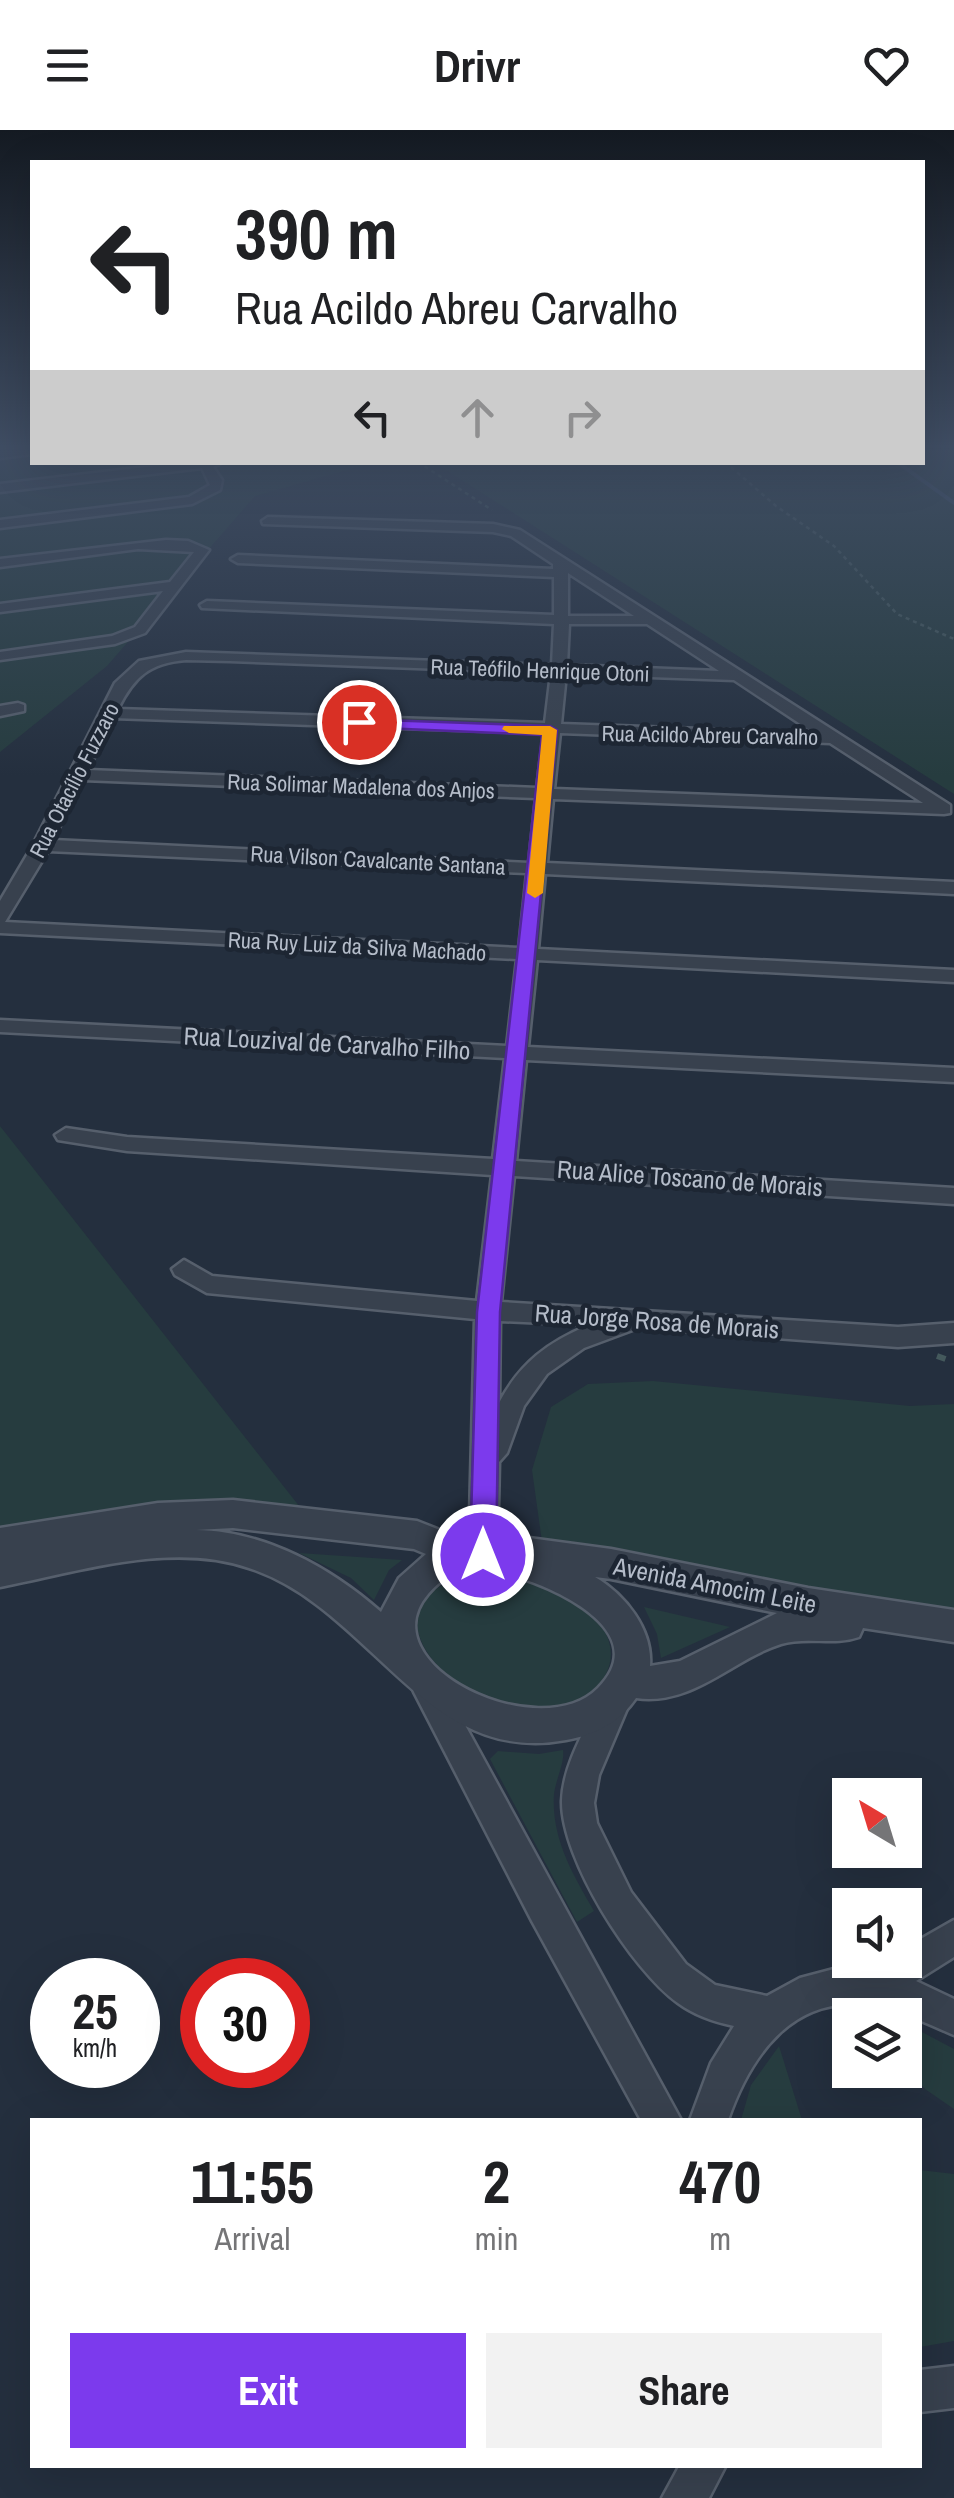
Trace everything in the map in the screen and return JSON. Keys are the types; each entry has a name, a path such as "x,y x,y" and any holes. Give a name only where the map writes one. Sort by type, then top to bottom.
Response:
{"street":[{"path":"0,563 59,556"},
{"path":"0,656 129,636 146,624 200,556"},
{"path":"544,556 653,620 949,812"},
{"path":"238,560 561,567"},
{"path":"482,1555 488,1312 558,672 561,567"},
{"path":"0,608 176,584"},
{"path":"207,605 562,620 653,620"},
{"name":"Rua Teófilo Henrique Otoni","path":"161,657 739,676"},
{"name":"Rua Otacílio Fuzzaro","path":"0,917 132,671 161,657"},
{"path":"0,711 18,708"},
{"name":"Rua Acildo Abreu Carvalho","path":"109,713 831,738"},
{"name":"Rua Solimar Madalena dos Anjos","path":"78,775 949,812"},
{"name":"Rua Vilson Cavalcante Santana","path":"42,845 954,888"},
{"name":"Rua Ruy Luiz da Silva Machado","path":"0,927 954,976"},
{"name":"Rua Louzival de Carvalho Filho","path":"0,1026 954,1075"},
{"name":"Rua Alice Toscano de Morais","path":"66,1135 127,1144 954,1196"},
{"name":"Rua Jorge Rosa de Morais","path":"184,1270 207,1284 488,1312 650,1318 898,1337 954,1333"},
{"path":"482,1487 512,1396 531,1372 580,1340 650,1318"},
{"name":"Avenida Amocim Leite","path":"0,1542 158,1517 233,1514 417,1535 570,1580 598,1598 628,1636 632,1652 622,1688 598,1712 574,1722 536,1727 460,1708 420,1677 346,1603 274,1563 230,1548 200,1543 166,1546 0,1572"},
{"name":"Avenida Amocim Leite","path":"420,1677 400,1649 396,1631 398,1608 414,1583 434,1566 482,1555 568,1556 808,1604 941,1625"},
{"name":"Avenida Amocim Leite","path":"622,1688 688,1675 776,1630 794,1626 908,1631 941,1625"},
{"path":"420,1677 661,2118"},
{"path":"622,1688 587,1761 578,1798 578,1814 589,1849 615,1897 689,1990 719,2004 769,2014"},
{"path":"875,1988 954,1936"},
{"path":"709,2118 717,2086 730,2058 748,2034 788,2002 830,1988 875,1988 903,1993 954,2016"},
{"path":"684,2498 686,2468"},
{"path":"684,2498 703,2468"}],"path":[{"path":"843,556 897,614 954,639"}],"green space":[{"path":"0,556 203,556 107,666 0,752"},
{"path":"580,556 954,556 954,794"},
{"path":"0,1126 307,1516 158,1535 0,1562"},
{"path":"653,1381 910,1406 954,1404 954,1613 543,1549 532,1470 551,1407 588,1384"},
{"path":"299,1553 402,1560 389,1570 374,1600 351,1578"},
{"path":"502,1573 561,1594 597,1620 611,1655 605,1676 591,1693 570,1703 526,1707 485,1697 451,1678 427,1652 417,1625 424,1600 451,1581"},
{"path":"644,1607 730,1627 661,1658 657,1634"},
{"path":"563,1750 554,1794 556,1826 571,1870 594,1911 577,1922 490,1759 498,1751 539,1754"},
{"path":"922,2032 954,2049 954,2109 925,2089"},
{"path":"779,2046 801,2118 742,2118 751,2085"},
{"path":"922,2170 954,2174 954,2341 922,2347"}],"slow traffic":[{"path":"509,729 550,730 550,763 535,893"}],"route":[{"path":"359,722 550,730 550,763 525,955 488,1312 483,1555"}]}
